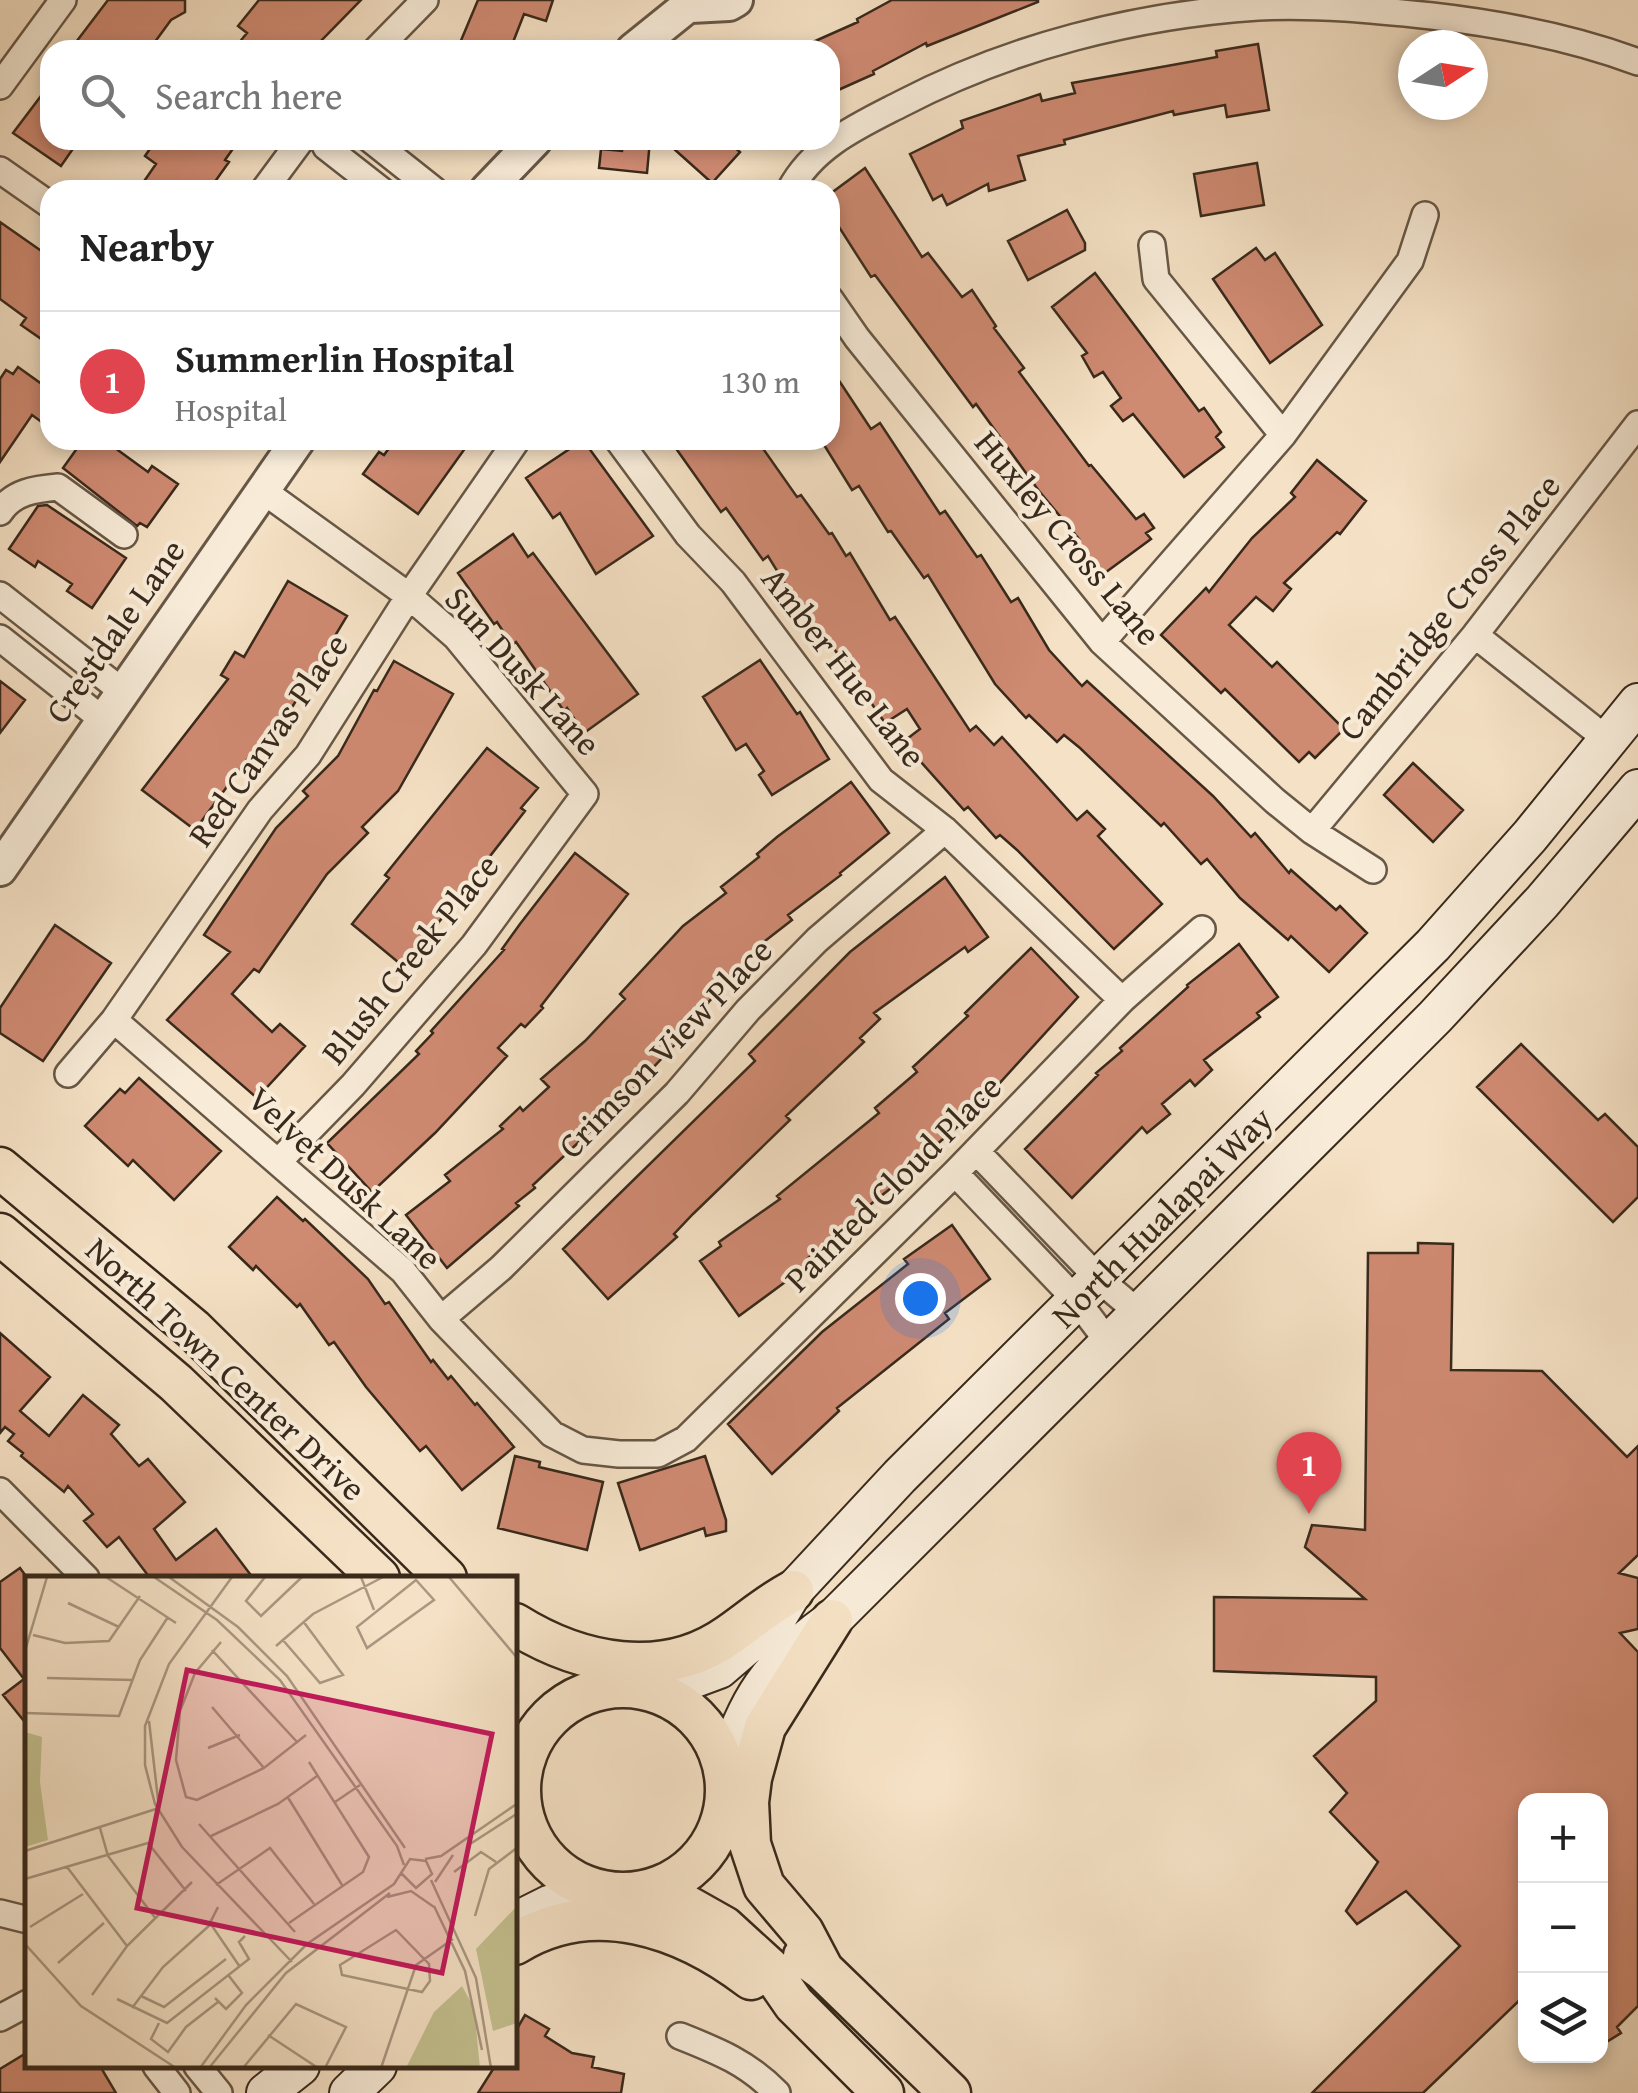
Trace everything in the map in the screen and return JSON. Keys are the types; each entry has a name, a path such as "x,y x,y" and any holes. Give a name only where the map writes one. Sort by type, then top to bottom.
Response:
{"main road":[{"name":"North Hualapai Way","path":"657,1692 719,1669 775,1621 793,1590 926,1451 1432,945 1638,704"},
{"name":"North Hualapai Way","path":"724,1773 744,1715 765,1682 798,1645 832,1620 1478,973 1638,789"},
{"name":"North Town Center Drive","path":"0,1168 205,1341 444,1576"},
{"name":"North Town Center Drive","path":"0,1234 151,1360 377,1576"},
{"path":"518,1626 539,1639 589,1658 659,1662 694,1653 728,1637 762,1608 793,1590"},
{"path":"824,1970 804,1932 764,1886 750,1844 748,1802 750,1778 765,1727 832,1620"},
{"path":"518,1654 550,1672 600,1689"},
{"path":"596,1891 572,1880 543,1855 525,1822 518,1780 529,1747 551,1716 566,1704 600,1689 657,1692 674,1700 703,1725 714,1741 724,1773 723,1815 738,1884 750,1902 790,1946 824,1970 950,2093"},
{"path":"518,1920 549,1905 596,1891 638,1892 664,1886 708,1850 723,1815"},
{"path":"638,1892 685,1906 724,1927 769,1968 794,2004 883,2093"},
{"path":"518,1942 570,1922 632,1922 698,1944 794,2004"},
{"path":"266,2093 297,2068"},
{"path":"349,2093 376,2068"}],"street":[{"path":"0,86 63,0"},
{"path":"386,40 425,0"},
{"path":"645,40 691,2 729,4 736,0"},
{"path":"840,136 923,92 1026,51 1162,17 1259,4 1357,8 1510,25 1638,62"},
{"path":"271,180 293,150"},
{"path":"331,150 369,180"},
{"path":"384,150 421,180"},
{"path":"497,180 525,150"},
{"path":"796,180 824,150"},
{"path":"0,170 40,198"},
{"path":"1102,642 1283,436 1410,261 1425,215"},
{"path":"1152,245 1156,279 1283,436"},
{"name":"Huxley Cross Lane","path":"840,313 1102,642 1274,801 1373,870"},
{"name":"Cambridge Cross Place","path":"1312,831 1475,635 1638,424"},
{"name":"Crestdale Lane","path":"0,870 291,450"},
{"name":"Red Canvas Place","path":"68,1074 114,1020 260,810 308,755 408,596 510,450"},
{"name":"Amber Hue Lane","path":"625,450 688,535 733,582 881,780 945,830 1122,1000"},
{"path":"1,509 9,499 38,489 58,488 124,535"},
{"name":"Sun Dusk Lane","path":"262,490 408,596 456,637 585,794"},
{"path":"0,594 122,691"},
{"path":"1475,635 1609,741"},
{"path":"0,638 102,719"},
{"name":"Blush Creek Place","path":"279,1161 353,1085 474,945 585,794"},
{"name":"Crimson View Place","path":"441,1319 501,1268 677,1093 748,1010 817,940 945,830"},
{"name":"Painted Cloud Place","path":"620,1454 658,1454 686,1439 956,1172 1122,1000 1202,929"},
{"name":"Velvet Dusk Lane","path":"114,1020 403,1271 441,1319 552,1434 583,1450 620,1454"},
{"path":"976,1151 1089,1291 1109,1343"},
{"path":"956,1172 1089,1291 1140,1313"},
{"path":"0,1491 84,1576"},
{"path":"0,1913 25,1919"},
{"path":"0,2018 25,2006"},
{"path":"680,2036 732,2056 777,2093"},
{"path":"158,2068 178,2093"},
{"path":"199,2068 219,2093"}],"building":[{"path":"108,0 185,0 185,12 171,20 156,40 78,40"},
{"path":"259,0 361,0 322,40 241,40 247,33 238,26"},
{"path":"478,0 553,0 546,21 524,14 514,40 461,40"},
{"path":"892,0 1038,0 927,46 926,43 840,89 840,40 818,40 858,22 857,19"},
{"path":"1258,44 1269,110 1227,117 1225,105 1174,115 1173,111 1064,140 1065,144 1018,156 1025,180 989,191 988,184 947,205 942,195 933,200 910,154 963,128 961,121 1040,94 1042,101 1075,93 1072,83 1217,57 1216,51"},
{"path":"40,97 40,150 72,150 61,166 13,133"},
{"path":"149,150 232,150 216,180 145,180 156,164 145,156"},
{"path":"601,150 649,150 647,173 599,168"},
{"path":"675,150 740,152 715,180 709,180"},
{"path":"1257,163 1264,205 1201,216 1194,174"},
{"path":"865,168 922,257 928,253 962,297 972,290 1024,368 1019,372 1089,466 1136,519 1144,514 1154,528 1146,533 1151,539 1098,578 1073,543 1079,539 976,404 973,407 875,275 871,277 840,229 840,187"},
{"path":"1067,210 1085,250 1028,280 1008,241"},
{"path":"0,222 40,250 40,338 21,325 26,318 0,299"},
{"path":"1256,248 1265,260 1275,253 1322,325 1270,363 1213,279"},
{"path":"1095,273 1199,411 1204,408 1221,432 1216,437 1224,447 1184,477 1133,414 1123,421 1111,406 1121,398 1103,372 1094,377 1082,356 1087,353 1052,307"},
{"path":"18,367 40,383 40,421 32,415 0,462 0,379 6,370 13,374"},
{"path":"840,382 871,429 880,423 940,514 945,511 977,557 981,555 1011,602 1018,598 1049,650 1082,686 1087,681 1213,796 1251,837 1255,833 1289,873 1291,870 1336,910 1340,906 1367,933 1329,972 1291,936 1288,940 1240,898 1207,859 1201,864 1164,823 1161,826 1080,748 1064,735 1057,742 1029,715 1026,718 995,684 928,575 924,578 888,532 859,486 852,490 827,450 840,450"},
{"path":"76,450 118,450 148,472 152,466 178,484 147,527 140,523 137,526 63,468"},
{"path":"388,450 464,450 418,514 363,474 379,452 384,455"},
{"path":"568,450 590,450 653,536 596,574 560,513 553,518 526,478"},
{"path":"677,450 764,450 846,556 850,553 890,620 895,617 970,731 976,726 994,745 1002,737 1077,820 1087,811 1105,829 1098,836 1162,904 1114,949 1017,850 1000,835 996,838 968,807 964,810 903,742 920,729 907,709 885,723 828,640 824,643 809,623 768,556 763,560 726,508 721,512"},
{"path":"1317,460 1366,501 1340,534 1337,532 1284,583 1291,589 1273,611 1256,597 1229,625 1272,667 1277,662 1344,729 1315,758 1309,752 1299,762 1225,689 1221,693 1161,635 1206,588 1209,592 1252,538 1295,497 1291,493"},
{"path":"47,505 126,558 92,608 67,591 72,584 38,561 35,567 9,549 38,506"},
{"path":"513,534 528,557 533,553 638,694 584,733 516,642 512,645 497,622 494,624 458,573"},
{"path":"288,581 347,616 288,714 283,711 195,830 142,790 228,679 221,675 235,652 244,657"},
{"path":"760,660 797,714 800,712 829,759 772,795 759,775 764,771 746,744 736,750 703,697"},
{"path":"394,661 453,694 398,791 362,827 368,833 327,874 259,972 254,969 232,994 272,1032 280,1024 305,1046 257,1098 167,1020 230,952 204,935 276,828 308,796 303,791 338,756"},
{"path":"0,681 25,700 0,733"},
{"path":"487,748 538,788 521,808 525,811 404,967 352,924 389,878 385,875"},
{"path":"1413,763 1463,810 1433,842 1384,795"},
{"path":"851,782 889,833 788,915 792,920 765,941 768,945 716,985 720,989 680,1039 613,1110 533,1185 535,1188 516,1203 519,1206 447,1268 406,1215 450,1181 445,1175 503,1129 500,1126 520,1107 523,1111 549,1087 541,1079 625,999 620,994 683,926 726,893 721,887 777,837"},
{"path":"575,853 628,894 543,1008 498,1048 507,1056 435,1133 372,1192 327,1143 419,1054 416,1051 431,1031 504,950"},
{"path":"945,877 988,937 968,952 965,947 874,1013 880,1019 860,1038 864,1042 786,1116 790,1120 693,1214 674,1234 677,1237 608,1299 563,1249 755,1061 749,1054 850,952"},
{"path":"55,925 111,963 43,1061 0,1033 0,1008"},
{"path":"1239,944 1278,997 1257,1013 1260,1017 1204,1060 1212,1070 1195,1086 1190,1080 1162,1104 1170,1114 1147,1133 1142,1127 1072,1198 1025,1149 1096,1073 1122,1051 1120,1048 1187,985"},
{"path":"1031,948 1078,997 987,1097 959,1120 962,1123 862,1215 808,1258 810,1261 790,1274 792,1277 739,1316 700,1261 721,1246 719,1242 780,1199 777,1196 879,1113 875,1108 917,1072 913,1067 968,1016 965,1013"},
{"path":"1521,1044 1598,1120 1605,1114 1638,1147 1638,1197 1613,1222 1477,1087"},
{"path":"139,1078 221,1151 174,1200 133,1160 128,1166 85,1126 120,1089 125,1093"},
{"path":"277,1197 368,1279 431,1362 448,1379 451,1376 514,1447 462,1490 426,1446 420,1451 334,1342 329,1345 300,1304 297,1307 256,1266 253,1270 229,1247"},
{"path":"952,1225 990,1279 945,1313 949,1319 837,1408 839,1411 772,1474 728,1424 822,1332 908,1264 904,1259"},
{"path":"1418,1243 1453,1244 1451,1370 1542,1371 1627,1457 1638,1446 1638,1555 1619,1573 1638,1578 1638,1629 1620,1633 1638,1652 1638,2006 1617,2027 1621,2033 1608,2041 1608,1793 1518,1793 1518,2002 1423,2093 1312,2093 1460,1946 1406,1891 1357,1924 1346,1911 1378,1862 1330,1812 1347,1793 1314,1756 1376,1701 1376,1677 1214,1671 1214,1597 1365,1599 1305,1547 1312,1525 1365,1530 1368,1253 1418,1253"},
{"path":"0,1333 50,1377 20,1411 49,1436 83,1395 119,1425 111,1434 139,1466 148,1459 185,1502 154,1529 176,1560 216,1529 251,1576 148,1576 119,1537 107,1547 84,1521 93,1514 68,1486 64,1492 21,1456 23,1453 8,1441 14,1434 5,1427 0,1433"},
{"path":"515,1456 540,1462 539,1467 603,1482 587,1550 498,1528"},
{"path":"705,1456 726,1531 706,1536 704,1528 640,1550 618,1483"},
{"path":"20,1568 26,1576 25,1722 3,1695 24,1679 0,1648 0,1582"},
{"path":"525,2015 549,2029 545,2036 572,2053 594,2057 592,2067 624,2074 621,2093 478,2093 494,2068 518,2068 518,2027"},
{"path":"25,2054 25,2068 101,2068 116,2093 0,2093 0,2069"}],"place":[{"name":"Summerlin Hospital","path":"1309,1514"}]}
